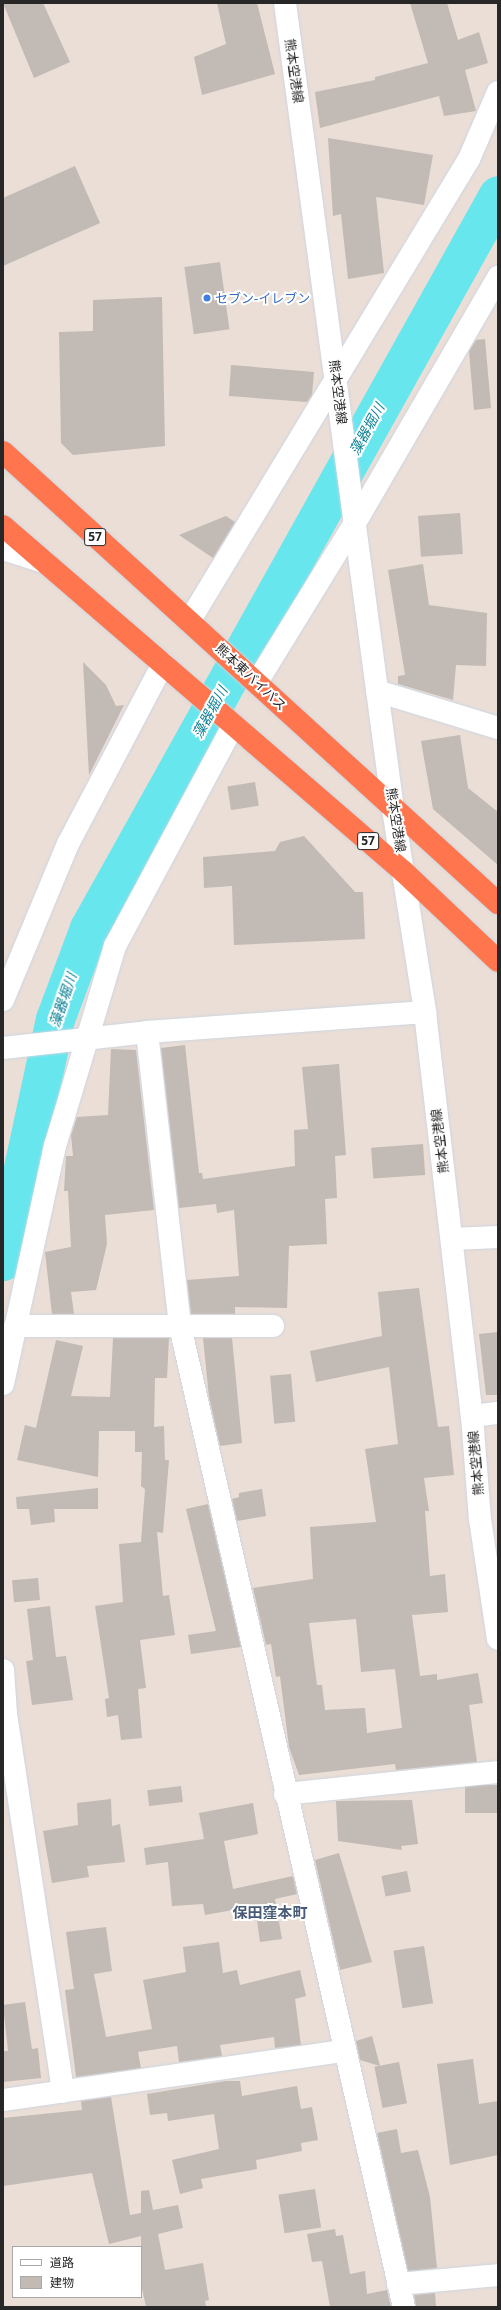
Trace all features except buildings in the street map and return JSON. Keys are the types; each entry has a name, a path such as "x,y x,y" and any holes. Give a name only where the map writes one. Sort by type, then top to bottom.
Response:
{"highway":[{"name":"熊本東バイパス","path":"3,452 190,620 393,809 498,903"},
{"name":"57","path":"3,526 404,872 498,961"}],"street":[{"name":"熊本空港線","path":"284,3 338,388 393,809 425,1012 472,1416 480,1520 498,1639"},
{"path":"190,620 338,388 469,159 498,92"},
{"path":"257,682 354,515 498,277"},
{"path":"3,549 44,562"},
{"path":"3,1000 68,844 163,664"},
{"path":"377,691 498,728"},
{"path":"3,1384 55,1146 82,1040 114,946 233,726"},
{"path":"3,1048 147,1032 425,1012"},
{"path":"147,1032 180,1326 285,1794 404,2307"},
{"path":"452,1239 498,1237"},
{"path":"15,1326 273,1326"},
{"path":"472,1416 498,1413"},
{"path":"3,1670 6,1714 63,2092"},
{"path":"285,1794 498,1772"},
{"path":"3,2100 344,2051"},
{"path":"398,2284 498,2275"}],"waterway":[{"name":"藻器堀川","path":"3,1261 55,1019 89,928 498,195"}],"place":[{"name":"セブン-イレブン","path":"207,298"}],"district":[{"name":"保田窪本町","path":"270,1913"}]}
